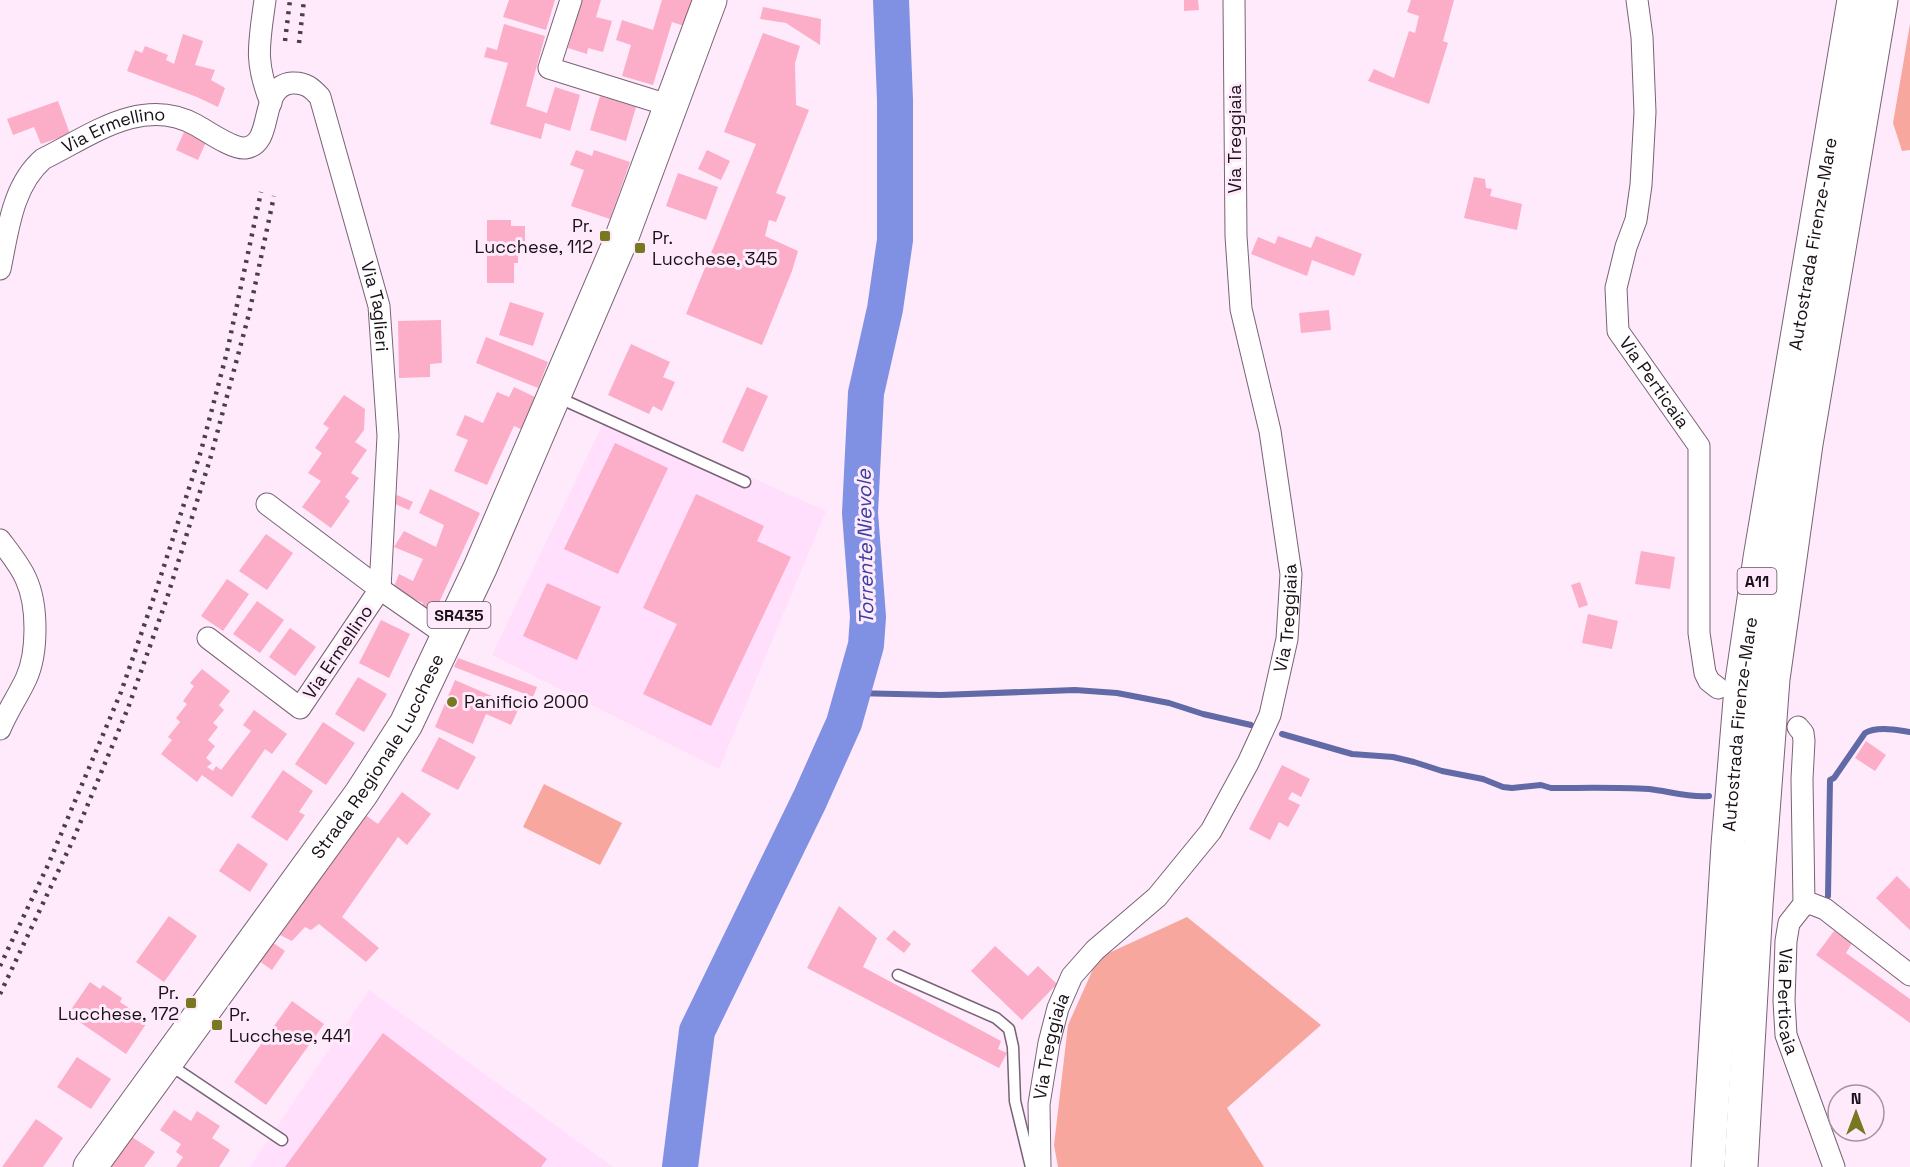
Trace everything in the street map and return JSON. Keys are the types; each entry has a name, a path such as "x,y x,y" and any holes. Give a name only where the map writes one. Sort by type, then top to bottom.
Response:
{"main road":[{"name":"Strada Regionale Lucchese","path":"90,1167 385,759 406,724 449,637 620,242 710,0"},
{"name":"Autostrada Firenze-Mare","path":"1708,1167 1728,846 1741,688 1760,558 1854,0"},
{"name":"Autostrada Firenze-Mare","path":"1741,1167 1756,905 1775,668 1806,444 1881,0"}],"street":[{"path":"265,0 259,62 261,79 271,103"},
{"path":"571,0 549,68 671,106"},
{"name":"Via Treggiaia","path":"1040,1167 1039,1104 1049,1043 1058,1008 1072,976 1095,950 1157,897 1211,831 1248,763 1270,715 1287,639 1291,574 1270,431 1240,298 1236,236 1234,0"},
{"name":"Via Perticaia","path":"1637,0 1642,37 1645,112 1641,185 1636,220 1626,247 1616,288 1618,331 1699,446 1698,633 1705,673 1709,681 1718,688"},
{"name":"Via Taglieri","path":"271,103 274,92 283,85 291,83 308,85 320,97 379,306 388,436 380,589"},
{"name":"Via Ermellino","path":"0,269 19,190 33,168 43,159 126,117 157,113 181,117 234,146 245,148 255,144 260,137 271,103"},
{"name":"Via Ermellino","path":"267,504 380,589 449,637"},
{"path":"0,540 26,579 34,612 35,636 33,659 27,678 0,729"},
{"name":"Via Ermellino","path":"208,639 300,708 380,589"},
{"path":"1798,727 1803,733 1804,741 1802,778 1804,904 1812,904 1825,909 1910,975"},
{"name":"Via Perticaia","path":"1804,904 1789,923 1786,941 1784,1001 1786,1035 1834,1167"}],"lane":[{"path":"554,395 745,482"},
{"path":"898,975 996,1018 1009,1029 1014,1101 1031,1167"},
{"path":"167,1063 282,1140"}],"shaded area":[{"path":"1910,24 1910,150 1902,151 1893,123"},
{"path":"608,413 826,511 719,769 492,655"},
{"path":"544,784 622,823 600,865 523,827"},
{"path":"1187,917 1321,1025 1227,1108 1264,1167 1058,1167 1054,1145 1068,1025 1098,958"},
{"path":"369,990 613,1167 250,1167"}],"building":[{"path":"509,0 555,0 546,30 503,17"},
{"path":"582,0 601,0 596,17 612,21 603,52 588,48 587,54 568,48"},
{"path":"662,0 692,0 684,26 672,22 653,85 622,76 631,45 616,40 622,20 653,30"},
{"path":"1184,0 1198,0 1199,10 1184,11"},
{"path":"1411,0 1454,0 1443,41 1448,43 1429,104 1368,81 1374,69 1394,78 1409,31 1415,33 1419,16 1407,12"},
{"path":"763,7 821,19 820,45 786,23 760,19"},
{"path":"504,24 545,36 526,106 547,113 555,87 580,95 570,131 545,123 541,139 490,124 508,63 484,57 487,47 497,50"},
{"path":"763,33 800,46 795,63 796,105 809,110 776,193 786,197 776,222 769,220 765,236 798,251 762,345 686,314 756,144 724,132"},
{"path":"183,34 203,41 195,65 215,70 211,80 225,88 218,107 127,71 135,50 142,53 145,46 168,55 166,60 174,64"},
{"path":"600,96 636,107 626,141 590,130"},
{"path":"58,101 70,134 41,144 34,127 13,135 7,119"},
{"path":"184,132 206,142 198,160 176,150"},
{"path":"576,150 592,156 594,150 630,162 610,219 571,206 584,170 570,165"},
{"path":"707,150 730,161 721,180 698,169"},
{"path":"678,173 718,187 706,220 666,206"},
{"path":"1474,177 1485,179 1486,188 1492,189 1490,196 1522,204 1517,230 1464,218"},
{"path":"487,220 511,220 511,226 525,226 525,253 518,253 518,263 514,263 514,283 487,283"},
{"path":"1278,236 1311,248 1316,236 1362,254 1354,276 1312,260 1307,276 1251,254 1258,237 1275,244"},
{"path":"510,302 544,313 533,346 499,335"},
{"path":"1329,310 1331,330 1301,333 1299,313"},
{"path":"441,320 442,363 430,364 430,377 399,378 398,321"},
{"path":"486,337 548,362 538,388 476,363"},
{"path":"631,344 670,362 663,377 675,382 662,411 653,406 649,414 608,395"},
{"path":"514,387 537,398 523,430 514,426 487,485 454,471 468,440 456,435 465,415 483,423 497,392 509,397"},
{"path":"747,387 768,396 743,452 722,442"},
{"path":"344,395 365,409 364,430 355,442 367,450 351,473 359,478 345,497 350,501 331,528 302,507 321,481 308,473 322,453 315,448 329,428 323,424"},
{"path":"615,443 668,468 618,574 564,549"},
{"path":"430,489 480,513 432,618 420,609 423,603 393,589 399,574 413,581 423,559 394,547 404,531 436,547 444,525 419,513"},
{"path":"696,494 764,526 757,541 791,557 711,726 643,694 677,624 643,608"},
{"path":"397,495 413,502 409,510 393,503"},
{"path":"266,534 293,553 267,590 239,571"},
{"path":"1641,551 1675,557 1670,589 1635,584"},
{"path":"227,579 249,594 223,631 201,616"},
{"path":"1580,582 1588,605 1579,608 1571,585"},
{"path":"547,583 601,607 577,660 523,636"},
{"path":"257,601 284,620 260,653 233,634"},
{"path":"1588,614 1618,621 1612,649 1582,643"},
{"path":"381,620 410,634 389,678 359,663"},
{"path":"290,628 316,647 295,676 269,657"},
{"path":"458,658 537,687 533,697 454,667"},
{"path":"202,669 230,691 219,705 224,710 213,723 218,727 208,740 215,746 206,758 212,763 207,767 213,771 216,766 221,770 251,731 243,725 254,710 287,734 272,754 265,749 232,797 202,775 197,782 161,754 172,740 168,737 180,722 176,718 187,704 183,701 194,686 190,683"},
{"path":"358,677 387,694 364,732 335,714"},
{"path":"455,680 519,708 511,725 486,714 473,744 435,727"},
{"path":"323,722 355,743 326,785 295,764"},
{"path":"439,737 476,757 458,790 421,771"},
{"path":"1866,741 1886,755 1875,771 1855,758"},
{"path":"1282,765 1310,779 1301,797 1292,792 1288,799 1300,805 1288,827 1279,822 1270,840 1249,829"},
{"path":"283,770 313,791 299,812 305,815 287,841 251,817"},
{"path":"402,792 431,814 407,845 398,837 342,917 379,948 366,962 319,924 311,930 305,927 292,941 280,935 364,814 378,824"},
{"path":"238,843 268,864 250,892 219,871"},
{"path":"1897,876 1910,889 1910,930 1876,898"},
{"path":"839,906 877,938 863,967 1001,1041 998,1049 1007,1053 999,1068 807,968"},
{"path":"169,916 197,936 164,982 136,962"},
{"path":"894,930 911,944 904,953 886,939"},
{"path":"1834,931 1852,943 1846,953 1910,999 1910,1023 1816,955"},
{"path":"272,942 285,951 272,970 259,961"},
{"path":"995,946 1028,976 1038,966 1057,984 1022,1020 971,971"},
{"path":"90,982 100,989 103,985 122,998 120,1002 148,1021 126,1054 68,1014"},
{"path":"292,1001 324,1024 266,1105 234,1082"},
{"path":"383,1033 547,1159 541,1167 285,1167"},
{"path":"77,1057 111,1079 91,1109 57,1087"},
{"path":"174,1110 191,1121 197,1111 220,1126 212,1138 230,1150 219,1167 176,1167 183,1157 176,1152 181,1144 160,1130"},
{"path":"36,1119 63,1138 43,1167 2,1167"},
{"path":"132,1137 155,1152 144,1167 111,1167"}],"waterway":[{"name":"Torrente Nievole","path":"680,1167 697,1031 810,799 844,723 866,645 868,617 860,513 866,393 885,309 895,240 895,100 891,0"},
{"path":"852,693 941,695 1075,690 1117,693 1169,703 1203,714 1251,725"},
{"path":"1828,896 1830,780 1834,778 1865,733 1881,729 1910,732"},
{"path":"1282,734 1352,754 1393,757 1414,762 1442,771 1483,779 1503,787 1541,785 1551,788 1637,788 1709,796"}],"railway":[{"path":"285,41 290,0"},
{"path":"299,43 304,0"},
{"path":"0,966 48,865 121,692 155,594 201,451 227,352 261,192"},
{"path":"0,994 73,840 128,708 167,598 211,456 249,314 274,196"}],"place":[{"name":"Pr. Lucchese, 112","path":"605,236"},
{"name":"Pr. Lucchese, 345","path":"640,248"},
{"name":"Panificio 2000","path":"452,702"},
{"name":"Pr. Lucchese, 172","path":"191,1003"},
{"name":"Pr. Lucchese, 441","path":"217,1025"}]}
